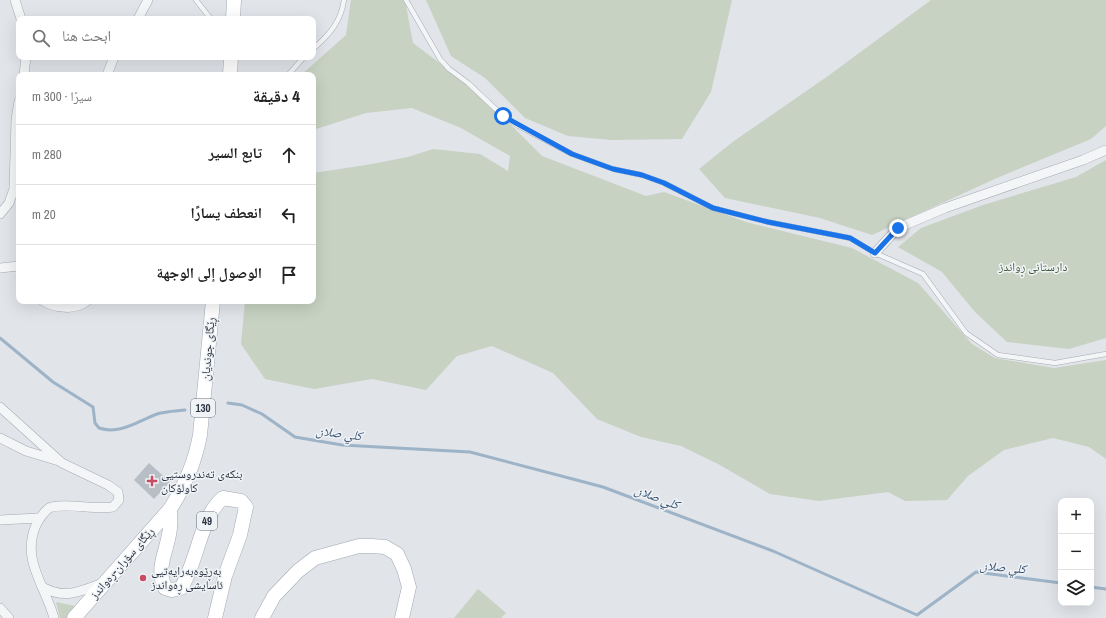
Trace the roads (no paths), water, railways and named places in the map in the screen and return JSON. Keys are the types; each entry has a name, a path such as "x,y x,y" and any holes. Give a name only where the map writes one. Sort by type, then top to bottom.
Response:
{"main road":[{"path":"233,16 234,0"},
{"path":"230,72 231,60"},
{"name":"ڕێگای جوندیان","path":"170,509 182,491 197,450 213,304"},
{"name":"49","path":"170,509 170,529 162,559 160,578 165,588 172,590 181,588 188,576 206,524 215,505 223,498 241,501 246,507 240,535 225,576 215,618"},
{"name":"ڕێگای سۆران-ڕەواندز","path":"74,618 107,582 132,550 170,509"},
{"path":"262,618 274,596 298,571 315,558 359,546 372,546 385,547 397,554 404,569 409,588 402,618"}],"street":[{"path":"15,0 21,16"},
{"path":"140,16 148,0"},
{"path":"24,72 26,60"},
{"path":"108,72 113,60"},
{"path":"0,214 9,203 14,189 16,120"},
{"path":"875,253 898,228 945,208 1083,160 1106,150"},
{"path":"0,268 16,266"},
{"path":"48,304 72,308 83,304"},
{"path":"0,407 62,462"},
{"path":"0,438 26,451 62,462 108,485 118,492 119,500 113,507 102,509 64,506 50,508 39,518 31,537 30,555 34,571 54,618"},
{"path":"0,520 39,518"},
{"path":"42,587 57,594 70,594 107,582"},
{"path":"0,608 9,618"}],"lane":[{"path":"196,0 209,16"},
{"path":"316,46 334,29 342,12 344,0"},
{"path":"406,0 440,59 449,69 468,83 503,116 519,126 589,161 664,183 713,208 768,222 850,238 875,253 923,274 966,333 998,355 1056,363 1106,354"},
{"path":"291,72 301,60"}],"waterway":[{"name":"كلي صلان","path":"0,338 53,382 93,407 95,423 99,428 114,430 129,426 157,414 185,410"},
{"name":"كلي صلان","path":"228,403 242,405 262,414 295,437 342,445 470,452 603,487 773,551 917,615 976,572 1058,583"},
{"name":"كلي صلان","path":"1094,587 1106,589"}],"place":[{"name":"بنکەی تەندروستیی کاولۆکان","path":"152,481"},
{"name":"بەڕێوەبەرایەتیی ئاسایشی ڕەواندز","path":"143,578"}],"park label":[{"name":"دارستانی ڕواندز","path":"1033,267"}]}
